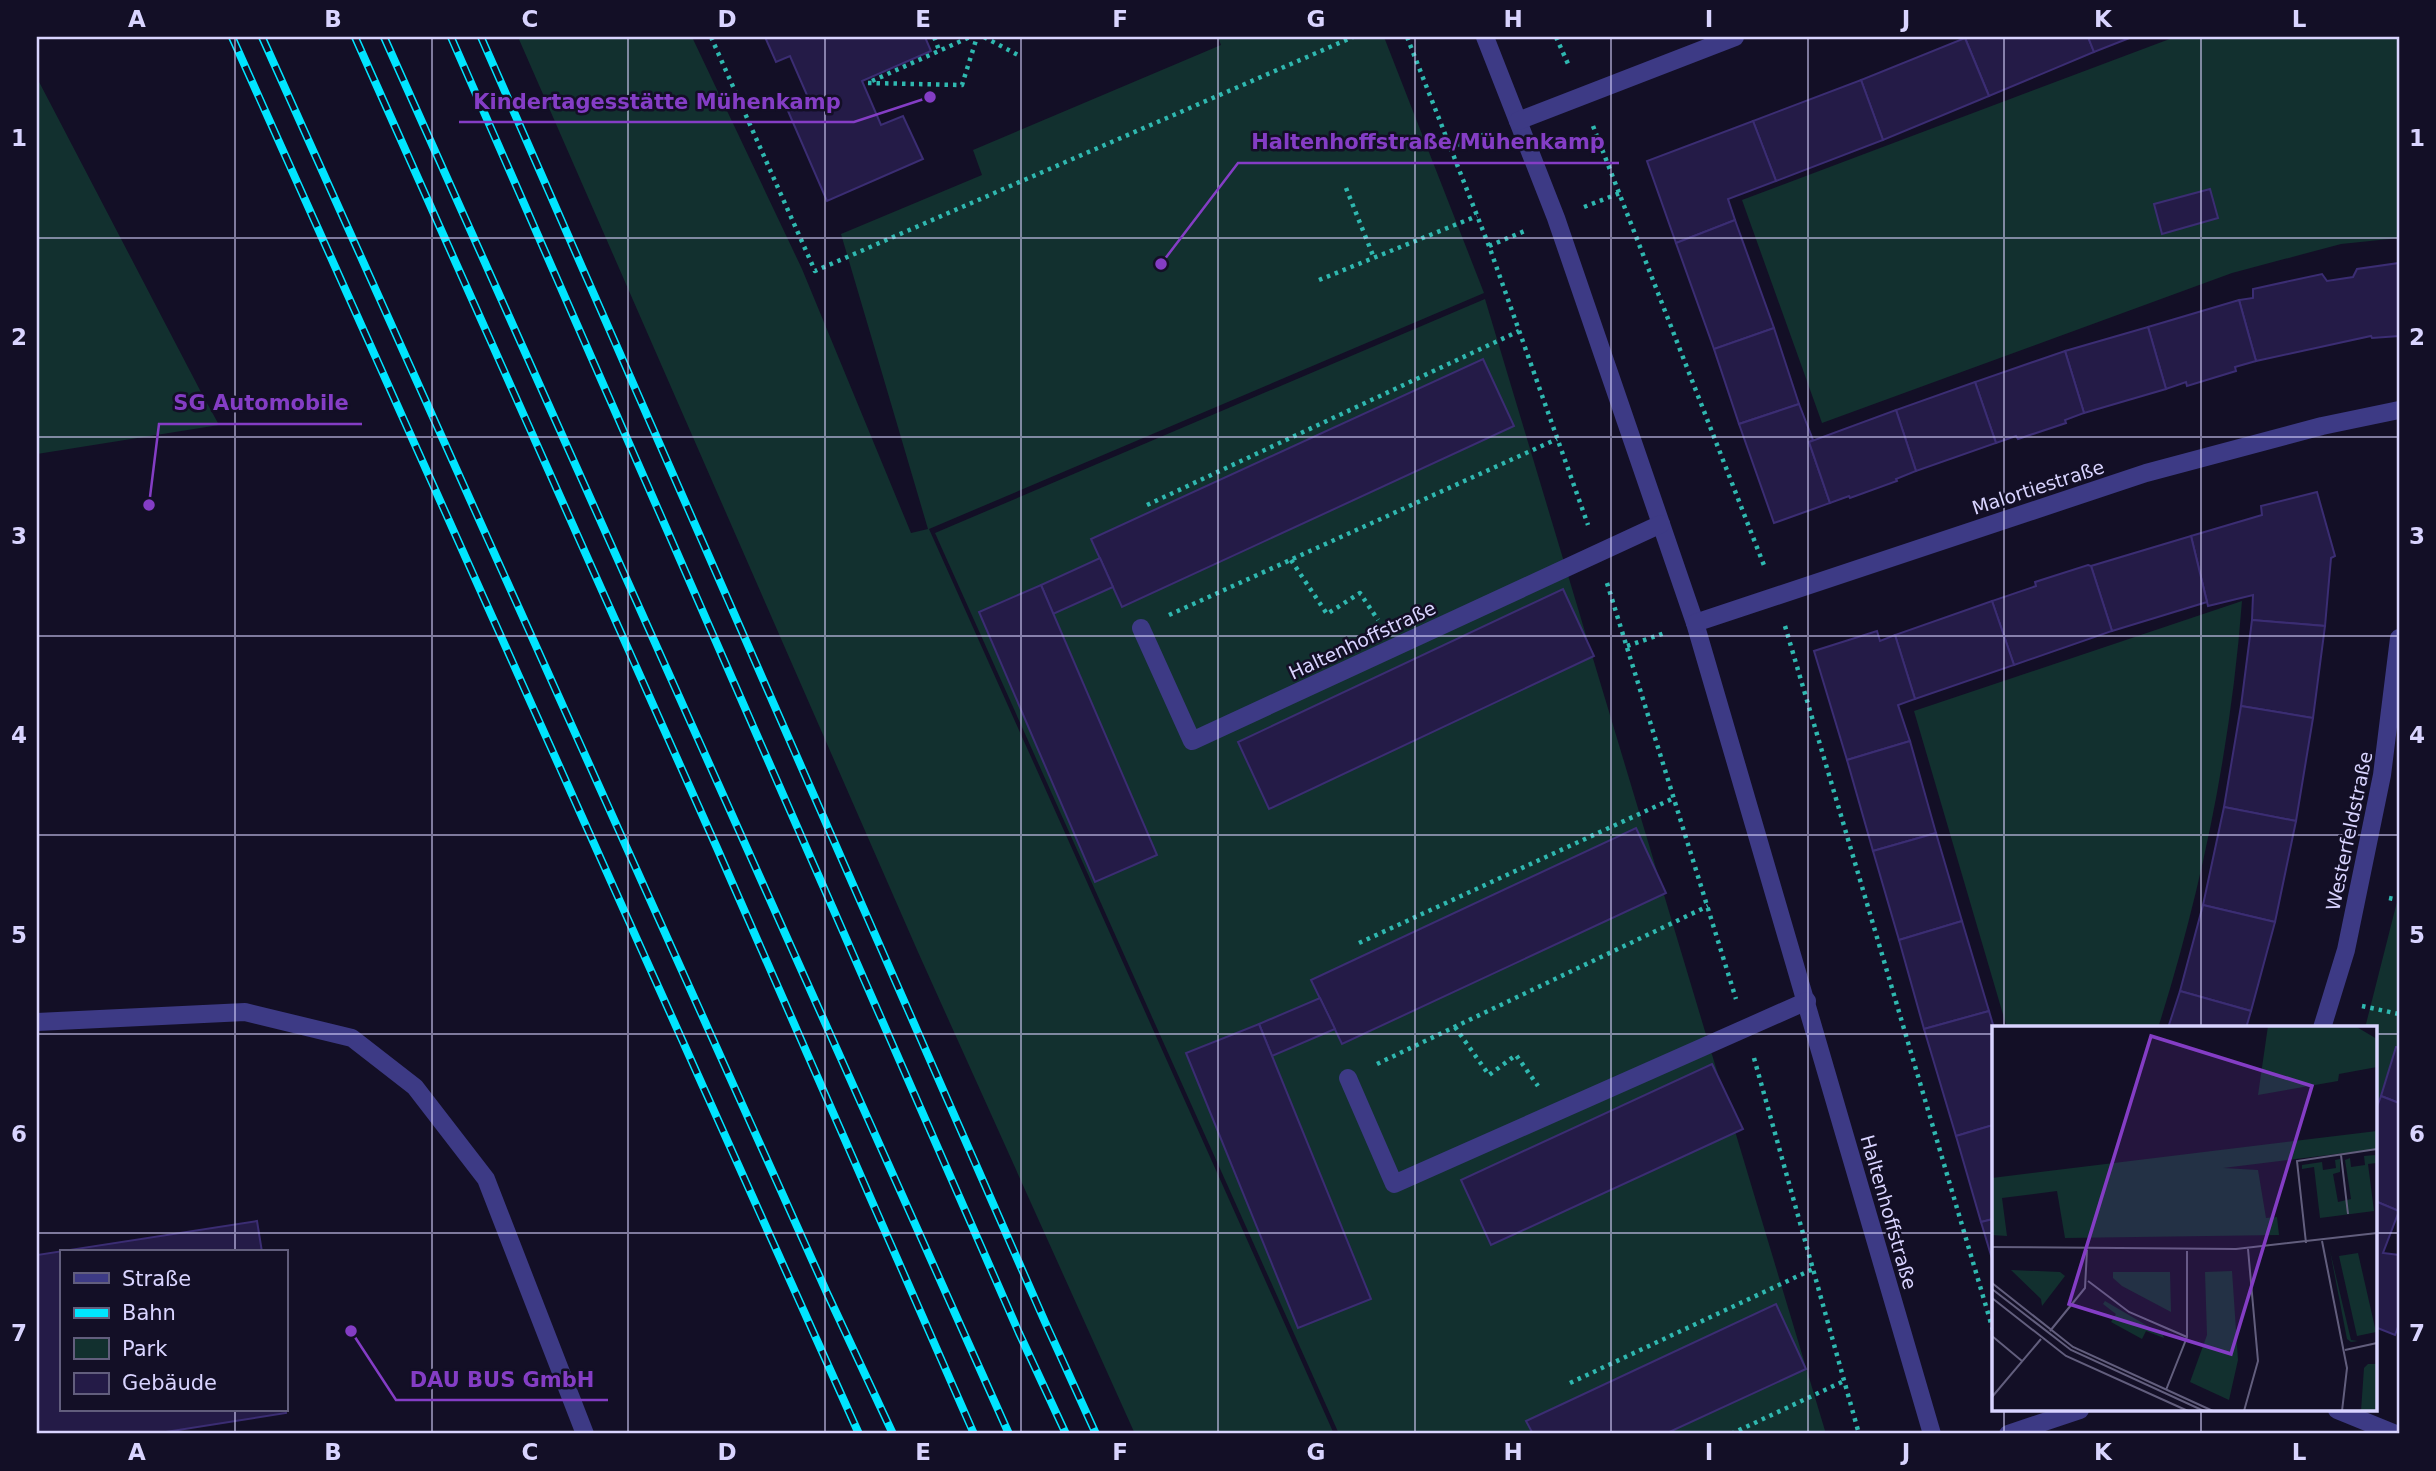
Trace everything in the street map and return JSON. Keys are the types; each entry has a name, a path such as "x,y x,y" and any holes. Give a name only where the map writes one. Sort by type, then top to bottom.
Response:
{"street":[{"name":"Haltenhoffstraße","path":"1485,37 1556,218 1695,623 1932,1434"},
{"path":"1518,121 1735,37"},
{"name":"Malortiestraße","path":"1695,623 2146,473 2322,426 2399,410"},
{"name":"Haltenhoffstraße","path":"1141,628 1192,741 1661,524"},
{"name":"Westerfeldstraße","path":"2323,1026 2346,950 2382,775 2399,638"},
{"path":"1348,1079 1394,1184 1807,1000"},
{"path":"37,1022 245,1012 352,1038 415,1087 486,1179 584,1434"},
{"path":"2008,1434 2074,1412"},
{"path":"2342,1412 2396,1434"}],"path":[{"path":"711,37 814,271 1353,37"},
{"path":"934,37 939,50"},
{"path":"970,37 868,83 962,85 977,37"},
{"path":"984,37 1018,55"},
{"path":"1407,37 1477,216 1598,554 1745,1028 1859,1434"},
{"path":"1556,37 1776,596 1992,1327"},
{"path":"1450,148 1518,121"},
{"path":"1346,188 1374,258"},
{"path":"1319,279 1477,216"},
{"path":"1147,505 1519,331"},
{"path":"1141,628 1557,439"},
{"path":"1291,560 1327,614 1360,593 1396,647"},
{"path":"1627,646 1695,623"},
{"path":"1359,943 1674,798"},
{"path":"1348,1079 1708,906"},
{"path":"1455,1027 1489,1075 1516,1055 1557,1112"},
{"path":"1570,1383 1813,1269"},
{"path":"1731,1434 1844,1381"}],"green space":[{"path":"518,37 692,37 802,269 911,533 928,529 841,234 982,175 973,150 1221,45 1218,37 1384,37 1484,293 929,529 1334,1434 1135,1434 918,952"},
{"path":"2175,37 2399,37 2399,238 2341,244 2232,273 1822,423 1742,200","holes":["2210,189 2218,218 2162,234 2154,204"]},
{"path":"37,78 202,394 219,425 37,454"},
{"path":"1485,299 1826,1434 1339,1434 935,533"},
{"path":"2242,601 2230,709 2212,817 2188,923 2159,1026 2006,1026 1914,711"},
{"path":"2399,894 2399,1047 2396,1047 2376,1109 2376,1026 2366,1026"}],"building":[{"path":"765,37 925,37 931,51 862,81 881,125 903,116 923,159 827,201 788,111 810,102 790,56 776,62"},
{"path":"2088,37 2094,52 1989,96 1965,38"},
{"path":"2088,37 2132,37 2094,52"},
{"path":"1965,38 1989,96 1883,140 1861,80"},
{"path":"1861,80 1883,140 1776,181 1753,121"},
{"path":"1753,121 1776,181 1728,199 1735,220 1676,243 1647,161"},
{"path":"2210,189 2218,218 2162,234 2154,204"},
{"path":"1735,220 1774,328 1714,349 1676,243"},
{"path":"2399,263 2399,336 2371,336 2256,361 2239,300 2253,298 2253,289 2322,274 2327,281 2353,277 2357,269"},
{"path":"2239,300 2256,361 2235,367 2236,371 2187,386 2186,382 2166,389 2148,327"},
{"path":"2148,327 2166,389 2084,413 2065,351"},
{"path":"1774,328 1799,404 1739,424 1714,349"},
{"path":"2065,351 2084,413 2065,420 2066,423 2018,439 2016,436 1996,443 1975,382"},
{"path":"1483,359 1514,426 1122,607 1091,539"},
{"path":"1975,382 1996,443 1916,471 1896,410"},
{"path":"1799,404 1813,440 1809,442 1830,503 1774,523 1739,424"},
{"path":"1896,410 1916,471 1896,479 1897,481 1830,503 1809,442"},
{"path":"2317,492 2335,556 2331,558 2325,626 2252,620 2253,595 2208,606 2191,536 2262,515 2261,506"},
{"path":"2191,536 2207,602 2112,631 2091,566"},
{"path":"1100,558 1113,587 1053,614 1041,585"},
{"path":"2091,566 2112,631 2014,665 1992,601 2036,586 2035,582"},
{"path":"1041,585 1157,855 1095,882 979,612"},
{"path":"1563,589 1594,656 1269,809 1238,742"},
{"path":"1992,601 2014,665 1915,699 1895,635"},
{"path":"2252,620 2325,626 2313,718 2241,706"},
{"path":"1877,631 1880,641 1895,635 1915,699 1898,705 1910,741 1847,760 1814,651"},
{"path":"2241,706 2313,718 2296,821 2224,807"},
{"path":"1910,741 1936,833 1873,851 1847,760"},
{"path":"2224,807 2296,821 2275,922 2203,905"},
{"path":"1636,828 1666,893 1342,1044 1311,980"},
{"path":"1936,833 1962,921 1899,940 1873,851"},
{"path":"2203,905 2275,922 2251,1011 2180,991"},
{"path":"1962,921 1989,1011 1924,1029 1899,940"},
{"path":"2180,991 2251,1011 2247,1026 2169,1026"},
{"path":"1320,998 1335,1029 1272,1056 1259,1024"},
{"path":"1989,1011 1993,1026 1992,1125 1956,1136 1924,1029"},
{"path":"1259,1024 1371,1299 1298,1328 1186,1053"},
{"path":"2396,1047 2399,1047 2399,1103 2381,1096"},
{"path":"1712,1064 1743,1129 1491,1245 1461,1180"},
{"path":"2381,1096 2399,1103 2399,1211 2376,1201 2376,1109"},
{"path":"1992,1125 1992,1219 1981,1222 1956,1136"},
{"path":"2376,1201 2399,1211 2383,1253 2399,1255 2399,1324 2395,1335 2376,1327"},
{"path":"1992,1219 1992,1259 1981,1222"},
{"path":"257,1221 262,1250 69,1250"},
{"path":"60,1251 60,1412 286,1413 153,1434 37,1434 37,1255"},
{"path":"1776,1304 1806,1369 1665,1434 1533,1434 1526,1421"}],"railway":[{"path":"232,37 859,1434"},
{"path":"262,37 827,1293 893,1434"},
{"path":"355,37 717,848 974,1434"},
{"path":"384,37 1009,1434"},
{"path":"451,37 1019,1333 1066,1434"},
{"path":"481,37 1096,1434"}],"place":[{"name":"Kindertagesstätte Mühenkamp","path":"930,97"},
{"name":"Haltenhoffstraße/Mühenkamp","path":"1161,264"},
{"name":"SG Automobile","path":"149,505"},
{"name":"DAU BUS GmbH","path":"351,1331"}]}
